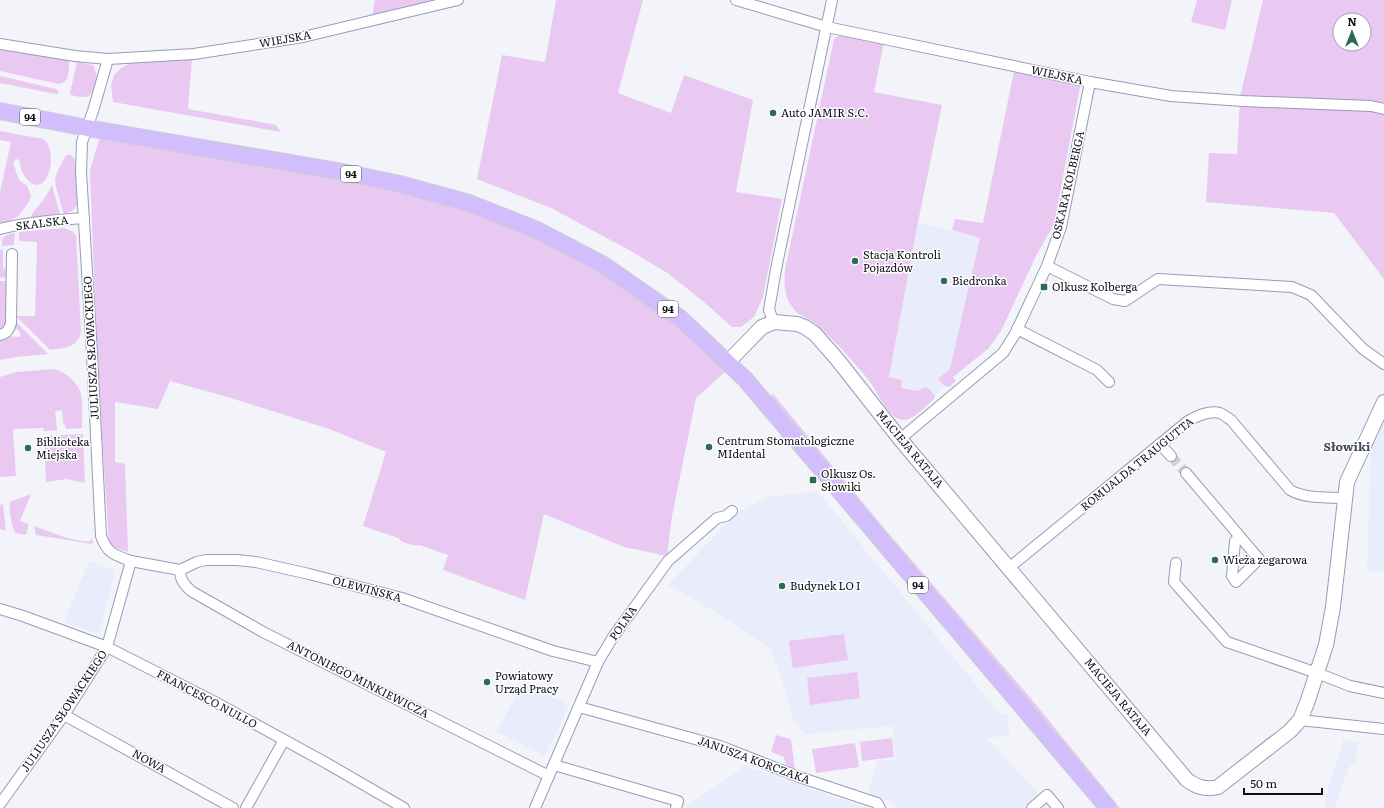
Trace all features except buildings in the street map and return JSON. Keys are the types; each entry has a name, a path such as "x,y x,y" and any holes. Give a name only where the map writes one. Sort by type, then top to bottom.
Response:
{"main road":[{"name":"94","path":"0,111 87,128 337,171 400,184 469,203 535,229 602,264 680,318 745,379 1108,808"}],"street":[{"name":"WIEJSKA","path":"0,44 75,56 108,59 194,54 303,37 458,0"},
{"name":"WIEJSKA","path":"736,0 827,27 1090,82 1171,96 1243,101 1370,106 1384,109"},
{"path":"728,362 762,327 774,322 769,310 776,268 832,0"},
{"name":"JULIUSZA SŁOWACKIEGO","path":"0,804 64,715 107,647 131,561 105,548 101,536 81,172 82,142 93,111 108,59"},
{"name":"OSKARA KOLBERGA","path":"900,439 1003,353 1018,329 1047,266 1060,227 1090,82"},
{"name":"SKALSKA","path":"0,230 18,225 45,221 84,218"},
{"path":"0,335 8,331 11,323 12,254"},
{"path":"1047,266 1121,301 1125,301 1158,279 1292,287 1311,296 1363,349 1384,364"},
{"name":"MACIEJA RATAJA","path":"774,322 797,324 815,334 837,359 900,439 1010,567 1182,774 1194,785 1210,789 1218,788 1278,741 1300,720 1318,673 1326,645 1333,607 1344,498 1347,482 1384,402"},
{"path":"1018,329 1097,370 1109,382"},
{"name":"ROMUALDA TRAUGUTTA","path":"1010,567 1188,421 1198,415 1208,413 1220,414 1232,420 1290,490 1297,494 1344,498"},
{"path":"1160,444 1171,456"},
{"path":"1186,473 1240,537"},
{"name":"POLNA","path":"535,808 598,662 620,625 668,561 717,518 726,516 732,511"},
{"name":"OLEWIŃSKA","path":"180,570 196,562 206,560 237,560 256,562 402,598 553,651 598,662"},
{"path":"131,561 180,570"},
{"path":"1176,563 1174,582 1227,642 1318,673 1350,686 1384,693"},
{"name":"ANTONIEGO MINKIEWICZA","path":"180,570 180,577 191,591 263,632 549,776"},
{"name":"FRANCESCO NULLO","path":"0,609 24,616 107,647 215,702 404,808"},
{"name":"JANUSZA KORCZAKA","path":"579,707 720,746 799,777 877,803 880,808"},
{"name":"NOWA","path":"64,715 233,808"},
{"path":"1300,720 1384,729"},
{"path":"246,808 284,740"},
{"path":"554,764 678,801 676,808"},
{"path":"1032,808 1047,795 1058,808"}],"shaded area":[{"path":"375,0 437,0 372,17"},
{"path":"556,0 643,0 618,93 671,113 684,75 753,100 736,192 782,199 763,297 754,317 741,327 732,327 669,274 629,250 551,208 477,179 502,55 545,62"},
{"path":"1197,0 1232,0 1225,30 1191,22"},
{"path":"1263,0 1384,0 1384,279 1334,213 1206,202 1209,153 1237,154 1240,97"},
{"path":"840,35 884,42 874,92 942,105 889,377 902,380 901,388 918,391 926,387 933,393 935,398 920,412 907,420 898,418 888,410 867,378 841,348 813,322 795,310 790,304 785,290 785,270 834,39"},
{"path":"0,49 69,60 69,72 67,79 65,82 58,84 0,71"},
{"path":"192,59 188,109 276,125 281,132 113,102 111,85 114,75 121,68 133,62"},
{"path":"77,62 93,65 96,72 97,82 95,89 87,97 74,96 70,93"},
{"path":"1014,71 1081,82 1054,224 1036,256 1001,331 989,348 953,377 956,381 949,387 945,386 938,379 950,369 980,238 952,230 955,219 983,223"},
{"path":"0,76 56,89 59,92 57,94 0,83"},
{"path":"0,131 43,139 48,144 51,161 47,178 42,183 37,185 30,182 25,177 21,170 19,160 17,159 13,162 19,180 27,186 31,196 29,202 18,216 9,221 0,223 0,192 11,142 0,140"},
{"path":"100,137 397,188 533,233 608,274 672,321 725,372 696,398 672,516 667,556 624,547 544,514 525,600 443,570 448,555 419,545 408,544 398,538 363,526 386,452 329,429 231,398 170,381 158,409 115,402 115,462 125,464 128,552 109,545 97,356 90,170"},
{"path":"67,155 71,155 74,158 79,195 75,209 64,214 55,180"},
{"path":"52,185 60,214 31,217 46,196"},
{"path":"918,222 980,238 953,377 935,395 931,391 900,388 889,378"},
{"path":"63,228 72,231 76,235 81,331 80,337 74,344 65,348 50,350 16,316 35,316 37,242 19,241 19,232"},
{"path":"15,233 14,245 2,246 2,240 5,236"},
{"path":"0,249 3,251 3,267 8,272 8,277 0,278"},
{"path":"0,281 8,281 8,324 0,331"},
{"path":"14,320 48,354 0,360 0,337 20,337 20,332 14,326"},
{"path":"54,369 62,372 77,385 81,394 82,402 82,428 67,429 63,422 62,410 55,411 57,430 44,431 43,428 13,429 16,476 0,477 0,377 17,372"},
{"path":"773,394 884,528 1033,701 1120,808 1114,808 770,396"},
{"path":"1384,412 1384,572 1367,571 1371,441"},
{"path":"83,434 85,483 67,479 46,482 44,436"},
{"path":"817,491 1001,715 1008,714 1009,735 987,738 1051,808 1031,808 1027,803 1022,808 895,808 895,804 868,793 877,761 896,759 892,726 805,734 793,719 771,649 719,614 668,585 738,512 768,497"},
{"path":"31,494 20,521 29,524 26,535 15,533 12,525 10,502"},
{"path":"3,504 6,531 0,529 0,505"},
{"path":"34,526 77,540 90,541 92,538 93,544 36,535"},
{"path":"89,561 115,571 100,631 95,633 64,622"},
{"path":"844,634 848,660 793,668 789,641"},
{"path":"857,672 860,698 810,705 807,678"},
{"path":"522,683 569,705 545,756 497,732"},
{"path":"776,735 791,739 795,770 786,766 784,757 771,752"},
{"path":"892,738 894,757 862,761 860,742"},
{"path":"1343,739 1358,743 1355,764 1351,764 1342,784 1335,808 1324,808 1330,781 1340,753"},
{"path":"855,743 859,767 816,773 812,749"},
{"path":"746,766 866,808 687,808 689,804"}],"tunnel":[{"path":"1171,456 1186,473"}],"place":[{"name":"Auto JAMIR S.C.","path":"773,113"},
{"name":"Stacja Kontroli Pojazdów","path":"855,261"},
{"name":"Biedronka","path":"944,281"},
{"name":"Olkusz Kolberga","path":"1044,287"},
{"name":"Centrum Stomatologiczne MIdental","path":"709,447"},
{"name":"Biblioteka Miejska","path":"28,448"},
{"name":"Olkusz Os. Słowiki","path":"813,480"},
{"name":"Wieża zegarowa","path":"1215,560"},
{"name":"Budynek LO I","path":"782,586"},
{"name":"Powiatowy Urząd Pracy","path":"487,682"}],"district":[{"name":"Słowiki","path":"1347,447"}]}
